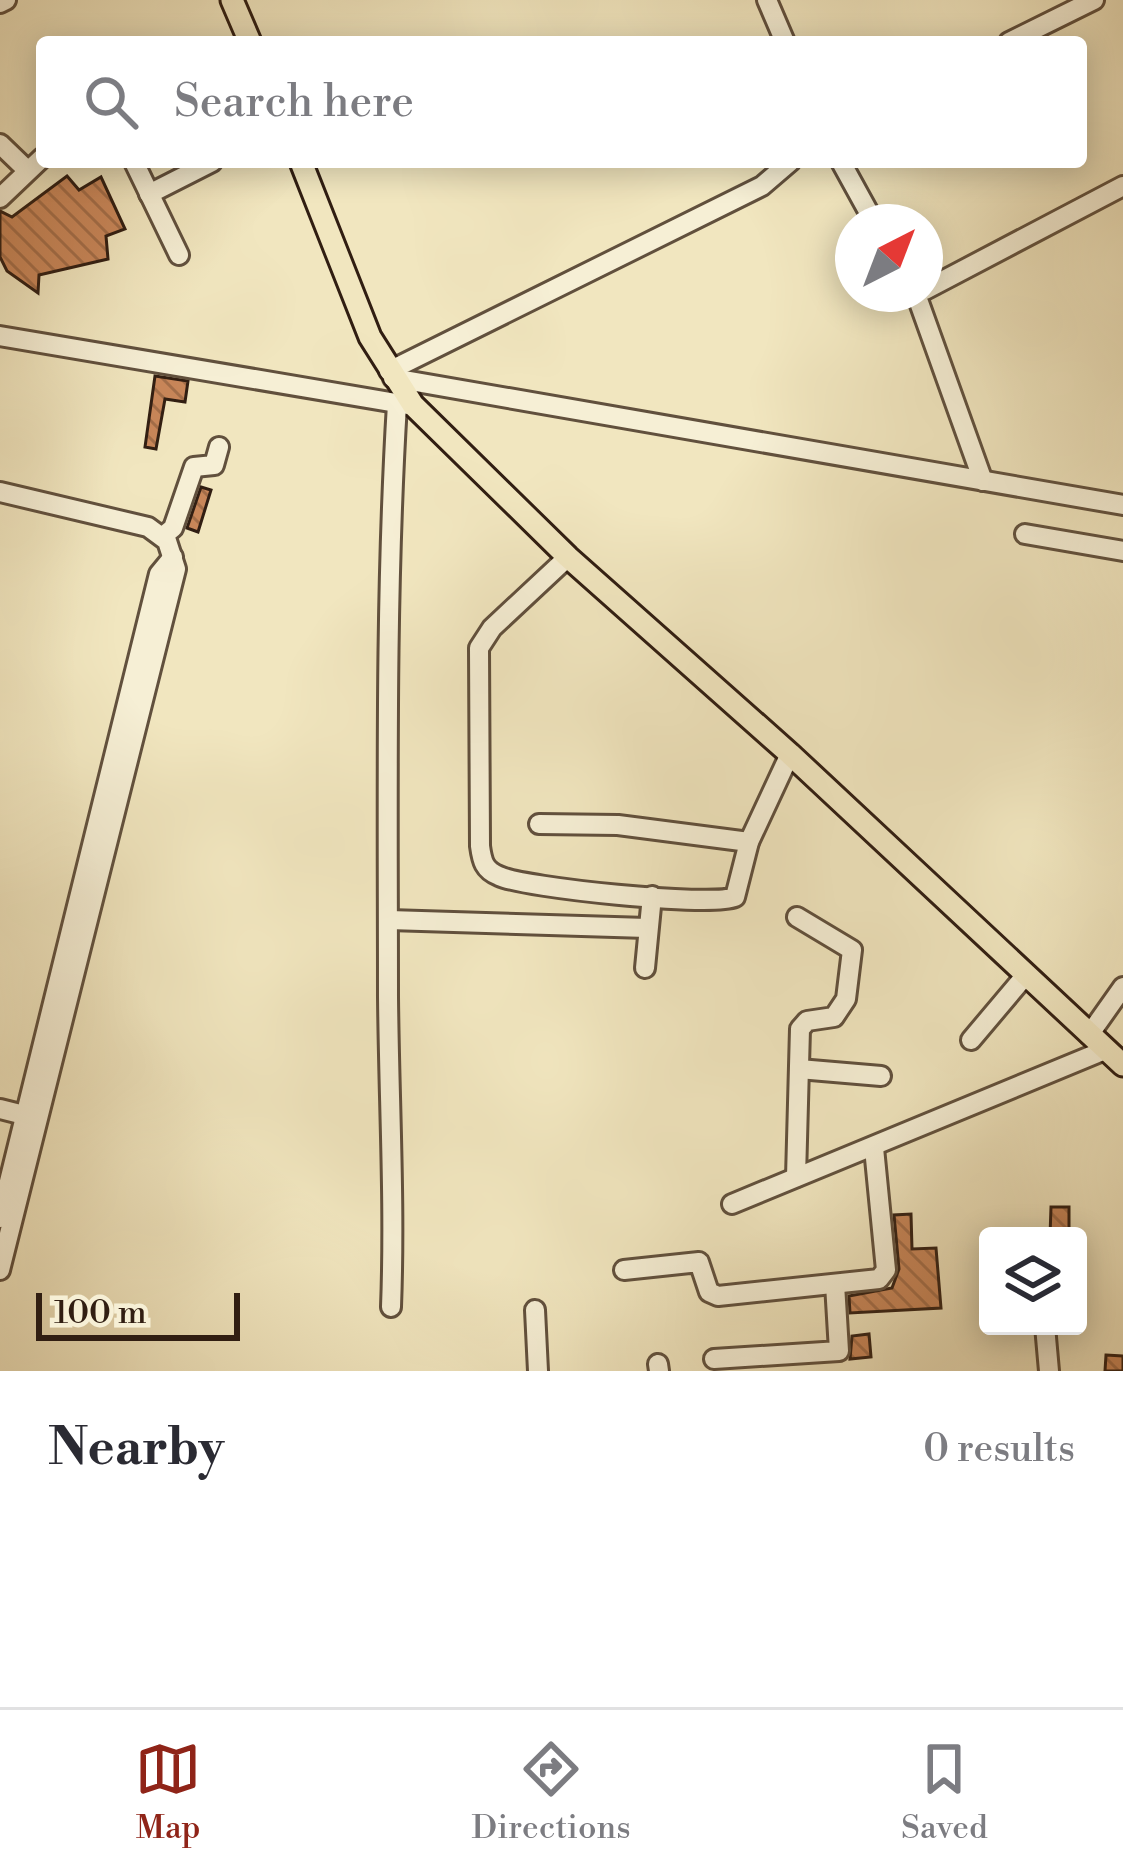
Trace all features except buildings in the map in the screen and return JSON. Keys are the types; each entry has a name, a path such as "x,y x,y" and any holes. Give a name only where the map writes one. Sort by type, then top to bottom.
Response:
{"main road":[{"path":"232,0 247,36"},
{"path":"304,168 370,337 405,405 790,754 1123,1065"}],"street":[{"path":"766,0 782,36"},
{"path":"1021,36 1094,0"},
{"path":"0,144 34,164 0,198"},
{"path":"137,168 179,255"},
{"path":"149,194 200,168"},
{"path":"391,375 762,186 783,168"},
{"path":"844,168 864,204"},
{"path":"943,281 1123,187"},
{"path":"922,312 983,481"},
{"path":"0,336 405,405 388,547 395,1214 391,1307"},
{"path":"391,375 1123,506"},
{"path":"164,536 175,523 194,466 214,465 219,447"},
{"path":"0,491 130,521 164,536 173,556 160,574 0,1270"},
{"path":"1024,534 1123,550"},
{"path":"568,557 492,628 476,659 482,863 503,879 652,896 735,897 749,842 790,754"},
{"path":"539,824 618,825 749,842"},
{"path":"646,968 652,896"},
{"path":"796,1177 802,1024 834,1017 843,1005 852,950 797,917"},
{"path":"389,920 647,928"},
{"path":"971,1040 1025,976"},
{"path":"732,1204 874,1148 1097,1042 1123,987"},
{"path":"799,1069 881,1076"},
{"path":"0,1109 34,1117"},
{"path":"0,1218 34,1117"},
{"path":"624,1270 699,1262 709,1292 718,1296 879,1279 886,1270 874,1148"},
{"path":"714,1359 839,1351 836,1284"},
{"path":"535,1310 538,1371"},
{"path":"1046,1335 1049,1371"}]}
